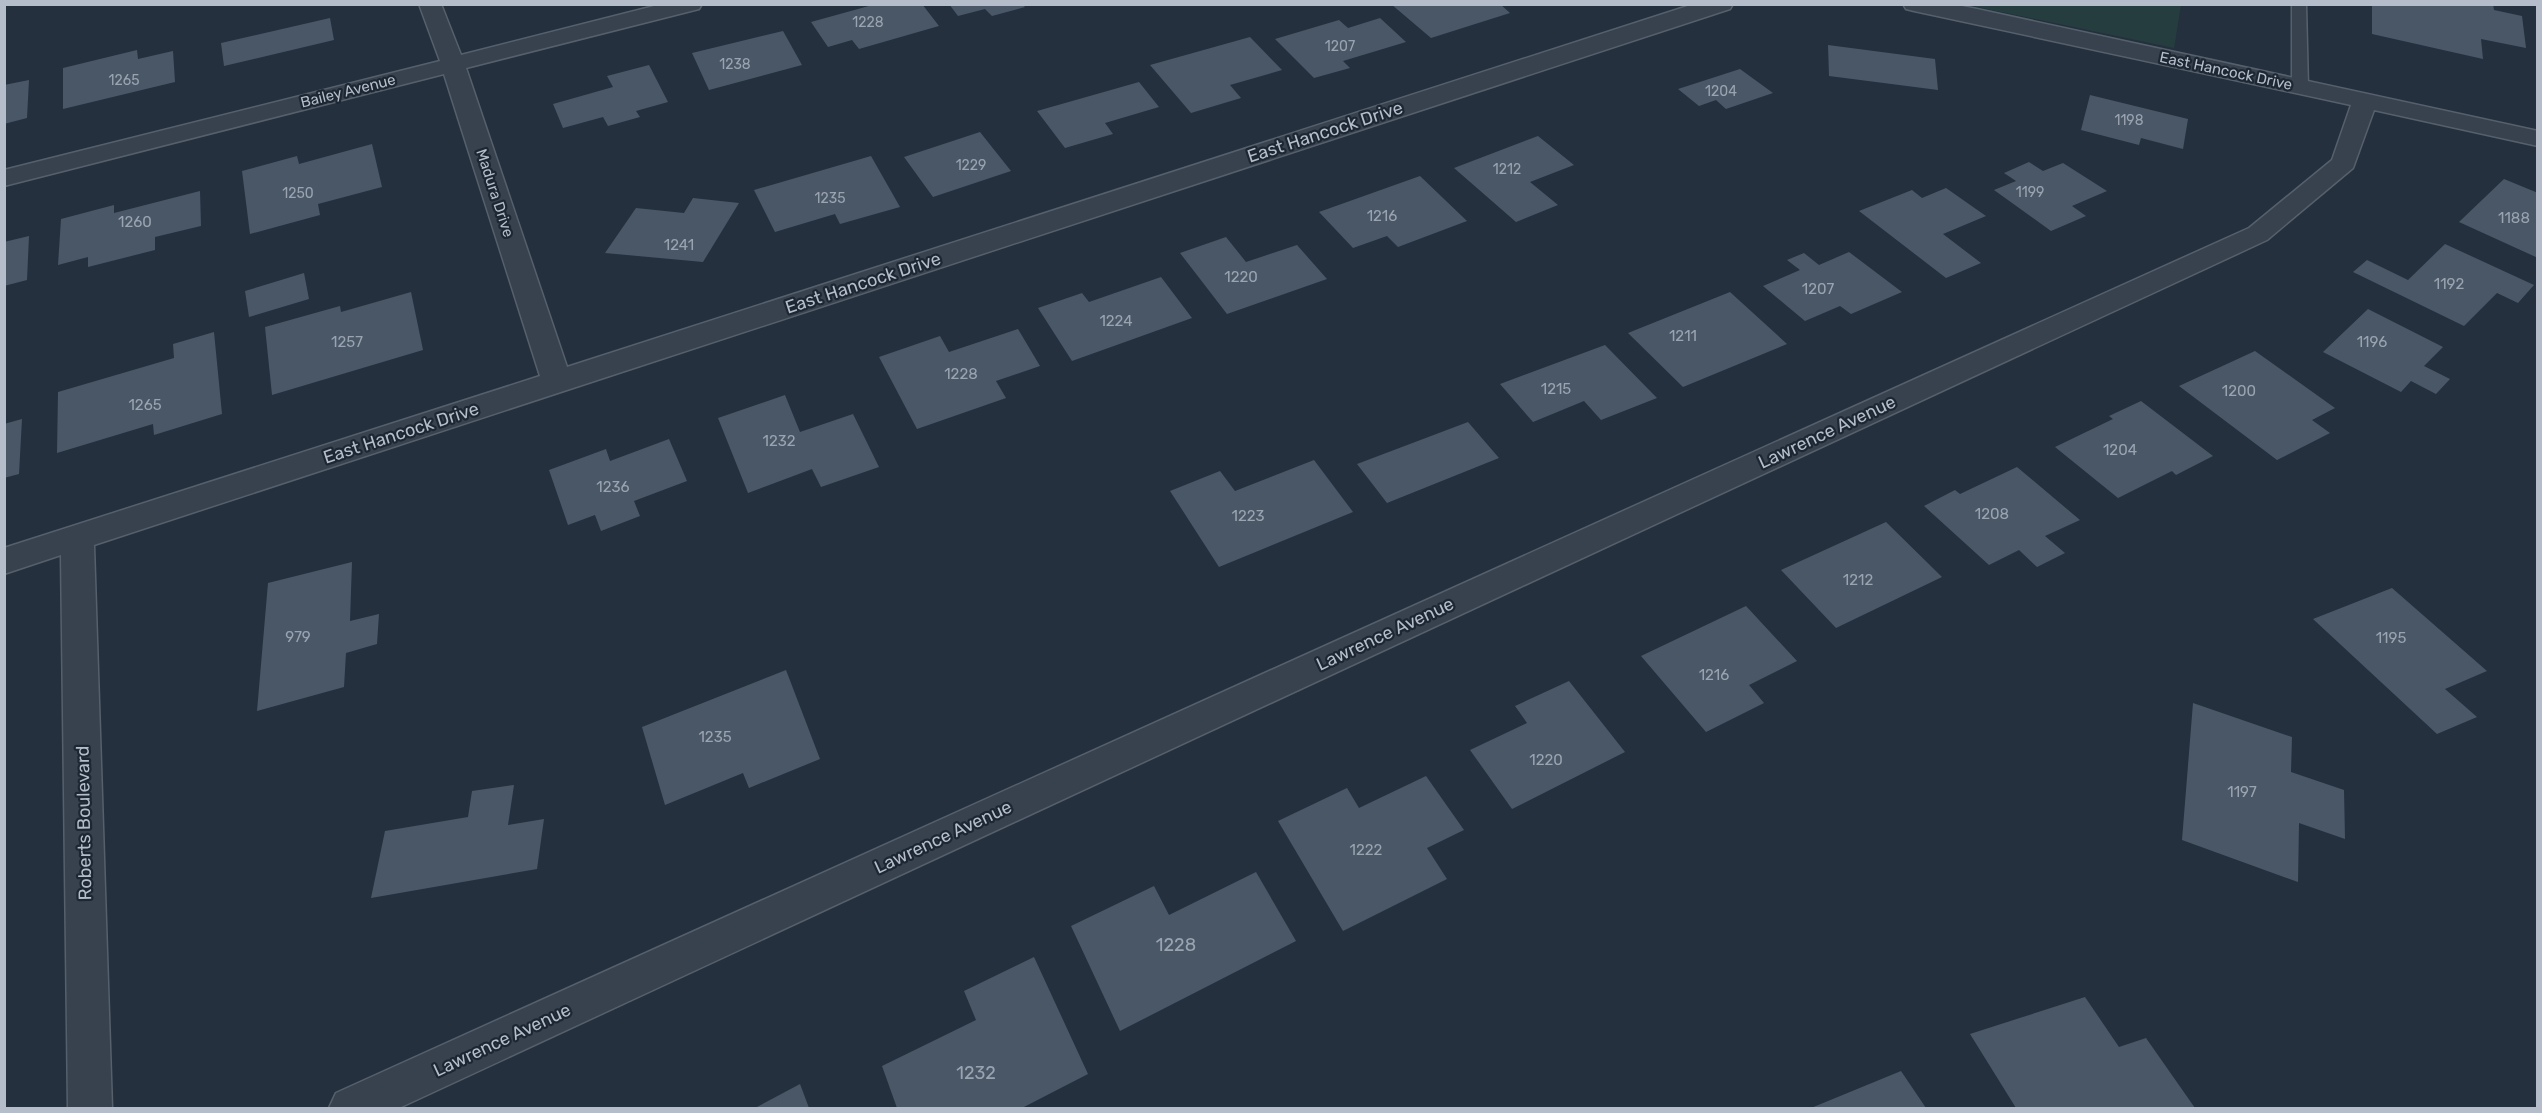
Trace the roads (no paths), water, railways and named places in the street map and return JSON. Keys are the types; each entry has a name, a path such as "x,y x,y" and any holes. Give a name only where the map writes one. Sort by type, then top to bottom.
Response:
{"street":[{"name":"Madura Drive","path":"430,4 453,65 557,383"},
{"name":"Bailey Avenue","path":"4,178 691,4"},
{"name":"East Hancock Drive","path":"4,561 557,383 1697,10 1722,4"},
{"name":"East Hancock Drive","path":"1914,4 2538,139"},
{"name":"Lawrence Avenue","path":"351,1108 2258,234 2344,164 2365,101"},
{"name":"Roberts Boulevard","path":"77,537 90,1108"}],"lane":[{"path":"2300,4 2300,87"}]}
